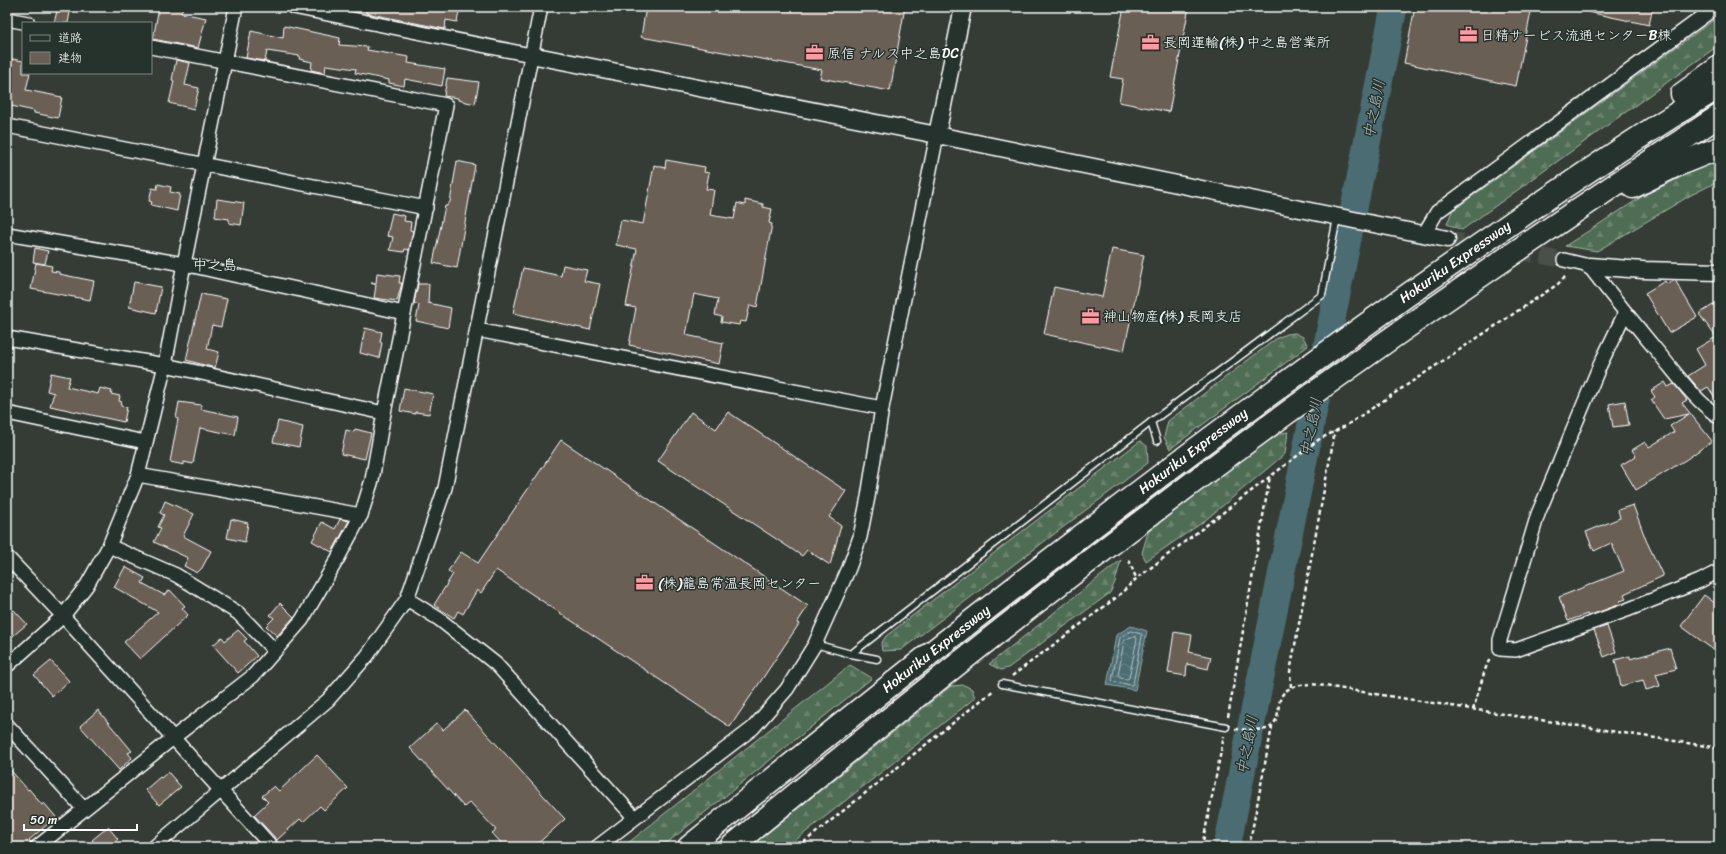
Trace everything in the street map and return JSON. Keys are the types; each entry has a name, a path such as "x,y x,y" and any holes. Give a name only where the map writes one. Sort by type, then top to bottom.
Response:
{"highway":[{"path":"1495,234 1719,67"},
{"name":"Hokuriku Expressway","path":"689,847 892,683 1035,571 1158,476 1296,374 1495,234 1604,160 1719,87"},
{"name":"Hokuriku Expressway","path":"730,847 1166,502 1291,410 1510,255 1719,116"},
{"path":"1344,372 1403,338 1576,222 1639,183 1677,165 1719,148"}],"street":[{"path":"7,666 63,616 87,585 109,546 138,475 165,365 224,61 236,7"},
{"path":"293,7 937,135 1337,218 1447,239"},
{"path":"154,847 328,700 368,656 407,599 445,488 541,7"},
{"path":"597,847 634,817 752,728 787,689 815,644 849,568 860,537 882,408 963,7"},
{"path":"1424,234 1437,212 1716,7"},
{"path":"7,19 23,22"},
{"path":"37,847 83,808 253,676 302,620 361,515 372,480 446,105 152,47"},
{"path":"7,126 426,208"},
{"path":"7,234 184,264 404,313"},
{"path":"1564,260 1584,265 1643,270 1719,272"},
{"path":"1584,265 1686,387 1707,409 1719,417"},
{"path":"1625,313 1600,366 1538,514 1500,640 1500,649 1516,650 1642,604 1700,581 1719,571"},
{"path":"476,330 882,408"},
{"path":"7,338 165,365 384,413"},
{"path":"7,413 145,442"},
{"path":"138,475 361,515"},
{"path":"109,546 176,575 238,613 275,651"},
{"path":"7,557 63,616 272,847"},
{"path":"407,599 439,619 496,664 634,817"},
{"path":"7,725 83,808"}],"lane":[{"path":"851,654 1151,422 1322,295 1337,218"},
{"path":"1151,422 1156,441"},
{"path":"815,644 851,654 878,659"},
{"path":"1002,684 1226,727"}],"path":[{"path":"798,847 1002,684 1117,597 1136,579 1270,475 1318,440 1347,425 1584,265"},
{"path":"1291,687 1290,672 1335,431"},
{"path":"1202,847 1226,727 1270,475"},
{"path":"1129,560 1136,579"},
{"path":"1473,710 1484,670 1491,657 1500,649"},
{"path":"1249,847 1272,727 1275,722 1281,697 1291,687 1312,684 1719,748"},
{"path":"1243,730 1268,729 1272,727"}],"green space":[{"path":"1719,16 1719,45 1462,230 1447,224 1452,211"},
{"path":"1719,159 1719,181 1691,195 1597,251 1565,246 1646,194"},
{"path":"1295,333 1303,337 1308,346 1170,449 1164,437 1168,421 1277,338 1286,334"},
{"path":"1288,432 1285,454 1203,522 1146,561 1142,553 1149,529 1276,434"},
{"path":"1140,441 1147,446 1148,463 901,650 882,651 881,644 886,636"},
{"path":"1121,560 1115,582 1110,593 1008,668 1001,670 989,664"},
{"path":"850,665 872,678 662,847 623,847"},
{"path":"964,685 972,689 975,698 787,847 750,847 951,686"}],"water":[{"path":"1131,626 1147,631 1135,690 1107,685 1116,635"}],"building":[{"path":"58,7 71,7 68,22 54,22"},
{"path":"159,7 183,7 181,13 206,18 198,48 153,39"},
{"path":"366,7 460,7 457,22 446,20 445,29 366,13"},
{"name":"原信 ナルス中之島DC","path":"646,7 905,7 890,91 820,78 822,70 641,37"},
{"name":"長岡運輸(株) 中之島営業所","path":"1124,7 1189,7 1169,112 1119,102 1123,79 1110,77"},
{"name":"日精サービス流通センターB棟","path":"1415,7 1532,7 1516,86 1404,63"},
{"path":"1589,7 1653,7 1649,25 1588,12"},
{"path":"284,26 340,38 339,45 368,47 367,50 409,57 408,63 445,69 442,86 405,79 404,86 389,83 389,80 355,73 356,69 326,65 325,73 311,70 312,62 299,59 300,56 267,51 265,61 246,58 251,31 283,38"},
{"path":"7,58 22,61 22,74 30,74 26,90 62,97 58,118 7,105"},
{"path":"176,60 190,63 185,85 199,88 194,109 169,103 174,81 172,80"},
{"path":"447,78 479,82 475,104 458,100 458,98 444,96"},
{"path":"666,160 705,167 704,172 709,173 706,189 714,190 710,215 734,219 737,203 745,205 745,200 763,204 763,207 772,209 769,223 772,224 757,307 750,305 746,322 740,321 739,325 721,322 722,317 715,315 718,299 694,294 686,335 723,343 719,364 629,345 636,308 626,306 637,249 616,245 621,220 643,224 654,165 665,168"},
{"path":"457,161 475,165 457,268 433,263 445,206 447,206 450,202"},
{"path":"158,184 171,187 170,192 180,194 177,211 151,205 152,202 149,201 152,188 157,189"},
{"path":"217,199 244,203 241,225 229,223 229,219 215,217"},
{"path":"392,213 405,216 404,221 411,222 410,230 413,231 409,250 405,249 404,252 390,250 393,237 387,236"},
{"path":"35,248 48,251 45,264 33,262"},
{"name":"神山物産(株) 長岡支店","path":"1112,249 1144,255 1124,351 1044,334 1054,287 1102,297"},
{"path":"36,263 52,266 51,271 59,272 59,274 94,281 90,300 31,289"},
{"path":"563,265 587,270 584,281 600,284 590,330 513,313 523,268 561,276"},
{"path":"377,273 400,276 399,283 402,283 397,301 374,298 376,285 371,283 376,283"},
{"path":"1675,280 1697,317 1669,333 1645,293 1665,281 1667,284"},
{"path":"134,282 161,287 156,313 129,307"},
{"path":"418,284 429,284 428,303 451,308 448,328 416,321 419,305 414,303"},
{"path":"201,294 227,299 221,327 212,325 207,349 219,352 215,368 186,360"},
{"path":"1719,301 1719,404 1708,387 1701,391 1688,376 1705,365 1696,349 1716,337 1699,314"},
{"path":"365,328 382,332 380,342 382,343 379,358 360,353"},
{"path":"51,373 70,377 67,387 98,394 100,388 112,391 111,394 120,396 119,401 122,402 121,406 127,407 124,422 50,406 54,393 47,391"},
{"path":"1665,382 1668,387 1674,384 1687,400 1682,403 1712,441 1687,459 1636,490 1621,465 1636,456 1632,450 1645,442 1649,447 1674,432 1670,426 1689,414 1664,419 1651,400 1655,397 1651,391"},
{"path":"404,388 433,394 429,414 415,412 415,414 400,411"},
{"path":"1625,401 1629,425 1613,427 1609,404"},
{"path":"179,402 201,405 201,409 238,417 235,435 200,428 193,464 184,462 184,465 170,462 178,419 176,418"},
{"path":"691,412 716,429 728,412 846,491 829,517 841,526 830,565 807,550 802,556 658,461"},
{"path":"278,421 303,427 299,447 273,442"},
{"path":"355,429 371,433 365,459 341,454 346,430 354,432"},
{"name":"(株)籠島常温長岡センター","path":"561,440 808,606 797,623 799,624 730,727 496,570 481,593 477,590 463,614 458,611 454,618 434,605 453,574 448,571 461,552 478,563"},
{"path":"165,501 194,514 183,536 211,551 202,568 197,573 184,566 188,558 154,542 161,528 158,527 164,515 160,513"},
{"path":"1633,505 1646,540 1663,576 1624,594 1626,599 1620,601 1621,604 1588,616 1587,614 1568,621 1559,597 1624,571 1611,543 1594,551 1586,532 1620,518 1618,510"},
{"path":"231,519 248,523 245,542 227,538"},
{"path":"340,519 349,521 332,552 312,541 322,522 335,529"},
{"path":"125,567 145,578 142,583 164,595 170,590 185,606 182,608 188,615 140,659 124,642 158,612 114,587"},
{"path":"1704,595 1719,606 1719,654 1681,626"},
{"path":"280,603 294,617 277,636 266,626 274,618 270,615"},
{"path":"14,610 27,624 7,641 7,616"},
{"path":"1607,626 1616,652 1604,657 1594,630"},
{"path":"238,630 247,639 244,641 257,656 238,673 213,645 222,637 225,641"},
{"path":"1174,632 1192,635 1189,652 1211,657 1208,669 1187,664 1186,676 1168,673"},
{"path":"1670,648 1676,669 1656,674 1660,686 1646,690 1643,680 1621,686 1615,660 1630,656 1630,659"},
{"path":"51,661 69,681 52,696 34,675"},
{"path":"98,710 132,751 128,753 132,758 119,770 80,726"},
{"path":"465,710 565,819 534,847 505,847 492,833 496,830 470,802 464,807 410,748 437,723 443,730"},
{"path":"317,755 348,788 324,810 320,806 303,822 300,819 277,840 254,815 268,802 262,796 274,786 279,791"},
{"path":"7,766 42,805 44,803 56,817 29,840 31,842 29,847 7,847"},
{"path":"168,772 181,787 159,805 145,790"},
{"path":"108,827 118,839 108,847 98,847 92,840"}],"waterway":[{"name":"中之島川","path":"1227,847 1394,7"}],"tunnel":[{"path":"1447,239 1564,260"}],"place":[{"name":"日精サービス流通センターB棟","path":"1468,35"},
{"name":"長岡運輸(株) 中之島営業所","path":"1150,42"},
{"name":"原信 ナルス中之島DC","path":"814,53"},
{"name":"神山物産(株) 長岡支店","path":"1090,316"},
{"name":"(株)籠島常温長岡センター","path":"645,583"}],"district":[{"name":"中之島","path":"215,265"}]}
